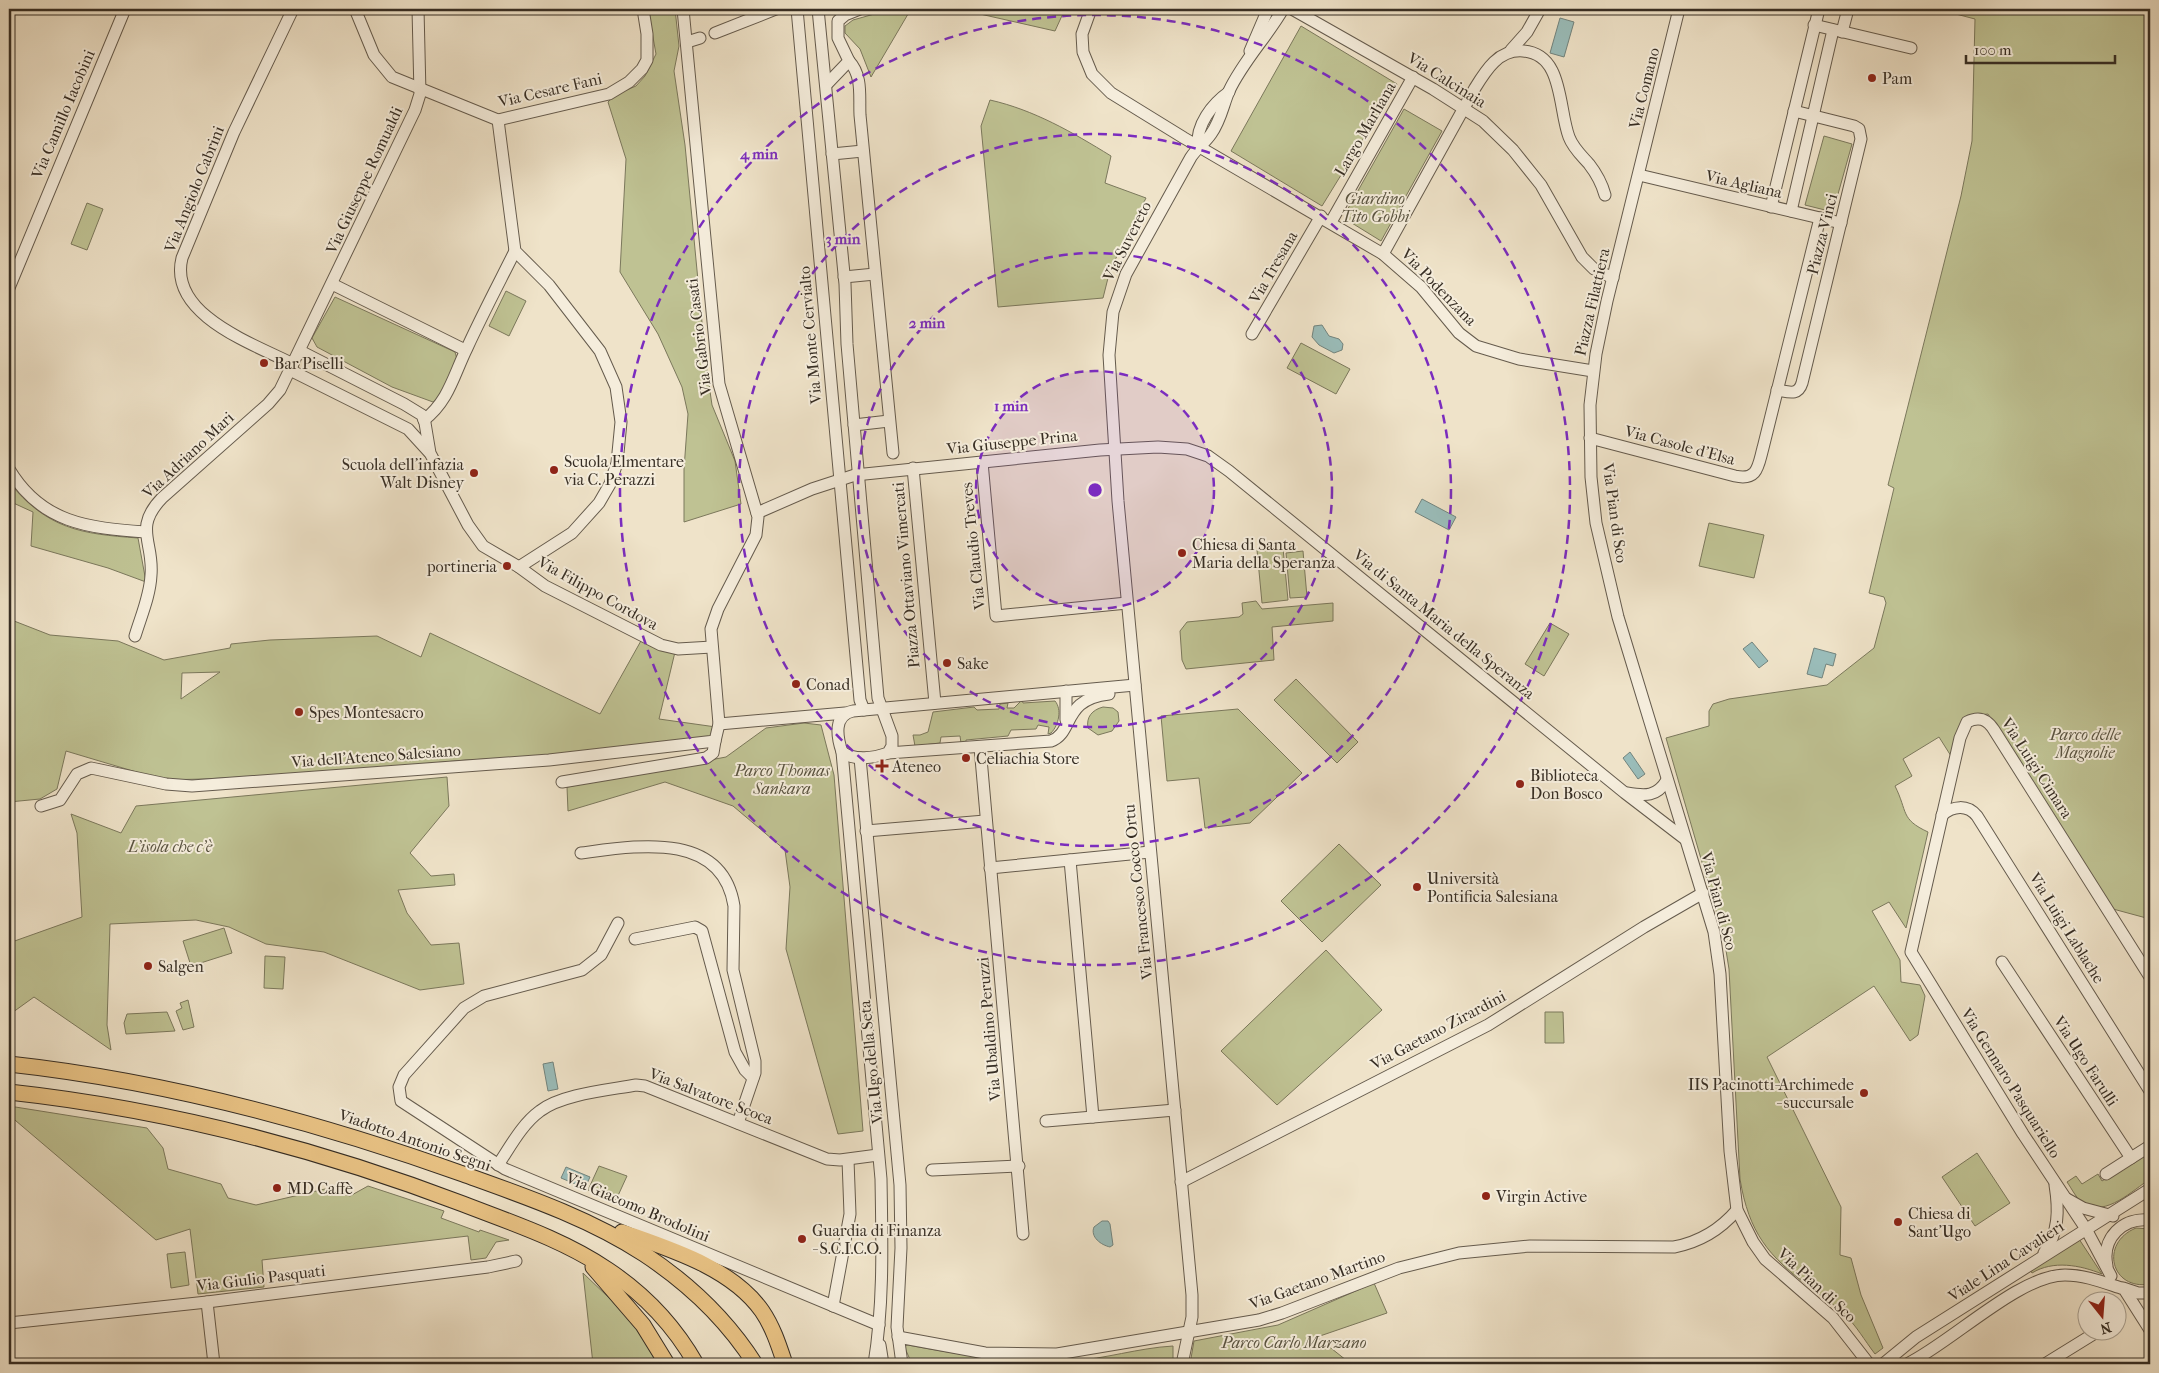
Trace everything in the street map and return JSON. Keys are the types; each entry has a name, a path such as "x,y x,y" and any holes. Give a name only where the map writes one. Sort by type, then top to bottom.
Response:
{"main road":[{"name":"Viadotto Antonio Segni","path":"9,1064 98,1076 177,1090 292,1118 405,1154 574,1218 647,1256 695,1293 731,1331 755,1364"},
{"path":"9,1092 155,1114 279,1142 423,1189 519,1226 575,1251 608,1270 645,1300 692,1358"},
{"path":"574,1218 628,1235 708,1267 729,1278 747,1293 762,1312 777,1341 785,1364"},
{"path":"575,1251 599,1273 637,1318 667,1364"}],"street":[{"name":"Via Camillo Iacobini","path":"9,288 125,9"},
{"name":"Via Angiolo Cabrini","path":"293,9 234,132 182,258 180,271 182,283 188,298 210,320 292,367 308,379 414,433 430,453"},
{"path":"355,9 365,37 380,64 397,80 420,88 418,9"},
{"name":"Via Cesare Fani","path":"420,88 498,120 609,94 629,82 642,69 647,60 648,45 643,9"},
{"name":"Via Gabrio Casati","path":"683,9 719,384 757,513 754,538 714,617 710,634 719,724"},
{"path":"715,33 776,9"},
{"name":"Via Monte Cervialto","path":"797,9 840,479"},
{"path":"818,9 844,277 854,425 878,698 892,736 892,746 888,754"},
{"path":"860,9 842,16 837,26 838,38 858,78 893,452"},
{"name":"Via Podenzana","path":"1091,9 1083,29 1082,45 1088,65 1097,80 1117,97 1384,254 1421,287 1459,333 1476,346 1519,359 1592,371"},
{"name":"Via Suvereto","path":"1246,62 1268,9"},
{"name":"Via Suvereto","path":"1115,449 1109,334 1114,306 1129,266 1198,146 1199,132 1211,108 1229,92 1246,62 1283,9"},
{"name":"Via Calcinaia","path":"1292,9 1413,77 1464,107 1483,121 1528,167 1554,205 1582,258 1594,269 1613,278"},
{"path":"1384,254 1484,73 1492,63 1511,50 1527,32 1540,9"},
{"name":"Via Comano","path":"1639,175 1680,9"},
{"path":"1771,207 1819,9"},
{"path":"1791,212 1813,115 1838,31 1848,9"},
{"path":"1814,25 1911,48"},
{"path":"686,42 700,38"},
{"path":"1511,50 1534,52 1542,57 1549,66 1556,82 1569,139 1590,166 1605,194"},
{"path":"826,85 850,61"},
{"name":"Largo Marliana","path":"1326,219 1413,77"},
{"name":"Via Giuseppe Romualdi","path":"300,351 415,110 420,88"},
{"name":"Piazza Vinci","path":"1777,390 1794,392 1801,387 1860,146 1861,135 1854,126 1794,111"},
{"path":"300,351 412,409 424,420 438,408 446,397 466,350 515,251 498,120"},
{"path":"832,154 864,151"},
{"name":"Via Agliana","path":"1639,175 1841,223"},
{"name":"Piazza Filattiera","path":"1590,438 1592,371 1639,175"},
{"name":"Piazza Vinci","path":"1758,468 1820,218"},
{"name":"Via Tresana","path":"1252,334 1326,219"},
{"path":"515,251 549,285 600,351 616,387 622,430 619,456 613,477 593,511 572,533 520,567"},
{"path":"844,277 875,274"},
{"path":"332,284 466,350"},
{"name":"Via Adriano Mari","path":"145,532 147,520 155,506 268,404 280,390 300,351"},
{"path":"308,379 309,370 318,361"},
{"path":"402,426 412,418 412,409"},
{"name":"Via Filippo Cordova","path":"424,420 430,453 478,542 520,567 545,586 661,645 678,649 712,647"},
{"path":"854,425 889,421"},
{"name":"Via Casole d'Elsa","path":"1590,438 1743,478 1752,476 1758,468"},
{"name":"Via Pian di Sco","path":"1590,438 1592,496 1603,556 1626,644 1714,932 1720,974 1730,1152 1737,1210 1753,1242 1765,1259 1833,1318 1868,1364"},
{"name":"Via di Santa Maria della Speranza","path":"1115,449 1181,448 1196,451 1214,460 1685,840"},
{"name":"Via Giuseppe Prina","path":"913,468 1115,449"},
{"name":"Via Francesco Cocco Ortu","path":"1115,449 1127,603 1192,1295 1192,1317 1182,1364"},
{"name":"Via Claudio Treves","path":"982,462 996,616 1127,603"},
{"name":"Piazza Ottaviano Vimercati","path":"757,513 803,492 840,479 913,468 935,703"},
{"path":"9,469 27,492 68,520 94,528 145,532 151,564 151,576 135,636"},
{"path":"840,479 860,700 864,710"},
{"path":"846,713 840,720 838,729 842,752 848,756 860,758 888,754 1051,741 1059,736 1066,722 1080,704 1088,698 1135,688"},
{"path":"562,782 706,758 714,753 719,724 1066,691 1135,688"},
{"path":"1066,691 1066,722"},
{"name":"Via Luigi Cimara","path":"1911,952 1964,726 1971,720 1983,719 1994,730 2150,977"},
{"name":"Via dell'Ateneo Salesiano","path":"40,806 60,800 77,774 91,768 166,784 192,786 549,760 715,741"},
{"name":"Via Ubaldino Peruzzi","path":"980,747 1019,1166 1023,1234"},
{"name":"Via Ugo della Seta","path":"842,752 878,1155 882,1248 879,1331"},
{"name":"Via Ugo della Seta","path":"860,758 900,1185 901,1248 898,1337 902,1364"},
{"path":"1625,793 1652,794 1660,791 1668,780"},
{"name":"Via Luigi Lablache","path":"1942,815 1950,809 1962,807 1972,810 1977,816 2150,1091"},
{"path":"866,831 986,821"},
{"path":"581,853 638,846 666,847 683,850 699,856 721,875 729,889 734,906 733,970 755,1062 753,1078 738,1123"},
{"path":"990,868 1150,852"},
{"path":"1070,860 1093,1117"},
{"name":"Via Gaetano Zirardini","path":"1182,1182 1494,1021 1636,932 1703,893"},
{"name":"Via Giacomo Brodolini","path":"618,924 601,955 582,970 484,996 469,1004 404,1075 400,1083 399,1095 406,1105 498,1165 663,1237 832,1306 879,1331"},
{"path":"634,939 695,927 702,930 735,1052 745,1070 753,1078"},
{"name":"Via Gennaro Pasquariello","path":"1911,952 2023,1134 2086,1229 2111,1276 2124,1289"},
{"name":"Via Ugo Farulli","path":"2002,962 2131,1158"},
{"name":"Via Salvatore Scoca","path":"498,1165 523,1129 545,1108 577,1097 636,1085 645,1086 827,1159 848,1160 878,1155"},
{"path":"1046,1121 1175,1110"},
{"path":"2106,1174 2150,1146"},
{"path":"832,1306 850,1214 848,1160"},
{"path":"932,1170 1019,1166"},
{"path":"2042,1258 2053,1240 2058,1222 2055,1183"},
{"name":"Viale Lina Cavalieri","path":"1883,1364 1909,1342 2150,1189"},
{"path":"2065,1198 2083,1208 2109,1215 2134,1221 2150,1220"},
{"name":"Via Gaetano Martino","path":"898,1337 957,1349 1036,1355 1084,1350 1269,1317 1399,1268 1459,1253 1530,1246 1674,1248 1710,1235 1737,1210"},
{"path":"2111,1276 2106,1256 2108,1243 2121,1226 2134,1221"},
{"name":"Via Giulio Pasquati","path":"9,1322 207,1302 488,1267 516,1261"},
{"name":"Viale Lina Cavalieri","path":"1907,1364 1926,1360 2039,1279 2073,1275 2138,1294 2150,1293"},
{"path":"2124,1289 2150,1330"},
{"path":"207,1302 214,1364"},
{"path":"874,1364 879,1331"},
{"path":"879,1331 883,1364"},
{"path":"2046,1364 2084,1340"}],"green space":[{"path":"648,9 675,9 679,46 674,71 685,145 706,364 712,405 735,461 741,504 684,522 684,469 688,414 682,387 658,334 620,272 626,159 608,102 615,95 636,86 645,76 656,54"},
{"path":"892,9 911,9 871,77 860,49 845,33 845,26 853,20"},
{"path":"980,9 1065,9 1055,31 980,14"},
{"name":"Parco delle Magnolie","path":"1953,9 2150,9 2150,919 2113,909 1988,714 1971,716 1951,756 1939,737 1903,759 1912,776 1895,786 1909,819 1928,832 1906,928 1889,902 1872,911 1900,960 1901,982 1920,985 1925,996 1918,1035 1910,1041 1874,986 1767,1057 1841,1207 1840,1255 1851,1258 1861,1295 1883,1348 1875,1354 1844,1314 1796,1276 1772,1254 1755,1229 1749,1214 1740,1179 1729,969 1724,938 1666,738 1709,726 1709,711 1713,704 1729,699 1827,685 1874,648 1886,603 1884,597 1869,593 1894,488 1888,485 1961,196 1972,141 1975,19 1952,13"},
{"path":"1301,26 1397,84 1322,206 1231,151"},
{"path":"990,100 1037,116 1067,130 1111,156 1105,183 1146,198 1110,270 1103,298 998,307 981,126"},
{"name":"Giardino Tito Gobbi","path":"1404,109 1442,131 1381,241 1347,220 1346,212"},
{"path":"1824,136 1852,144 1833,212 1805,205"},
{"path":"87,203 103,209 87,250 71,244"},
{"path":"506,291 526,301 509,336 489,326"},
{"path":"335,297 455,352 457,359 440,397 433,402 392,387 317,347 312,338"},
{"path":"1301,343 1350,369 1336,394 1287,368"},
{"path":"9,482 37,510 66,526 99,534 138,538 146,582 108,568 31,546 33,512 9,501"},
{"path":"1709,523 1764,535 1754,578 1699,566"},
{"path":"1283,548 1288,600 1262,603 1257,550"},
{"path":"1303,551 1307,597 1290,598 1286,553"},
{"path":"1256,601 1262,609 1333,603 1333,621 1272,627 1274,660 1186,669 1182,660 1180,631 1187,622 1239,617 1243,614 1242,603"},
{"path":"9,619 50,635 118,641 164,660 230,648 231,644 270,640 377,636 421,657 430,633 600,714 642,639 675,652 659,719 716,727 714,738 558,756 466,760 321,773 203,779 163,780 66,751 57,789 40,799 9,802","holes":["220,672 181,699 182,673"]},
{"path":"1550,623 1569,634 1544,676 1525,664"},
{"path":"1296,679 1358,742 1337,763 1274,700"},
{"path":"1022,700 1023,703 1055,701 1059,717 1051,733 1048,734 1049,727 1038,725 1036,729 1011,730 1008,736 966,740 966,743 961,743 960,736 941,737 940,743 915,746 913,735 928,732 933,712 974,707 977,710 999,709 1000,704 1008,703 1007,708 1014,708"},
{"path":"1103,707 1113,708 1118,712 1119,721 1112,731 1098,735 1088,728 1088,720 1093,712"},
{"path":"1238,709 1302,773 1250,823 1205,828 1199,778 1167,781 1161,716"},
{"name":"Parco Thomas Sankara","path":"804,723 821,725 834,775 863,1131 838,1134 786,949 790,887 785,850 733,806 665,782 568,811 567,787 726,757 766,728"},
{"name":"L'isola che c'è","path":"447,777 449,806 410,853 431,876 454,874 455,885 398,890 407,913 431,945 459,943 464,984 420,990 324,952 266,944 229,927 196,920 110,924 107,1025 111,1050 34,997 9,1015 9,943 82,917 77,833 71,814 121,833 136,806"},
{"path":"1339,844 1381,885 1322,942 1281,901"},
{"path":"224,928 232,953 191,966 183,941"},
{"path":"1326,950 1382,1010 1277,1105 1221,1051"},
{"path":"265,956 285,957 283,989 264,988"},
{"path":"188,1000 194,1027 183,1030 176,1011 182,1008 180,1003"},
{"path":"167,1012 175,1031 126,1034 124,1023 127,1014"},
{"path":"1545,1012 1563,1012 1564,1043 1545,1043"},
{"path":"9,1106 147,1128 163,1148 168,1169 221,1184 228,1198 256,1205 325,1189 350,1196 368,1186 444,1211 441,1218 479,1232 480,1230 509,1240 496,1242 486,1258 471,1260 468,1236 262,1260 264,1287 198,1294 190,1229 156,1240 9,1115"},
{"path":"2150,1151 2150,1179 2110,1205 2092,1207 2084,1204 2067,1182 2076,1176 2082,1184 2098,1174 2102,1181"},
{"path":"1977,1153 2010,1203 1975,1226 1942,1177"},
{"path":"599,1166 627,1176 616,1200 588,1190"},
{"path":"2136,1228 2150,1229 2150,1284 2137,1284 2126,1280 2114,1264 2117,1244 2124,1235"},
{"path":"2079,1239 2102,1274 2085,1268 2067,1265 2049,1266 2032,1273 2030,1270"},
{"path":"185,1252 189,1285 171,1288 167,1254"},
{"path":"583,1273 631,1319 658,1364 593,1364"},
{"name":"Parco Carlo Marzano","path":"1374,1283 1387,1313 1317,1337 1351,1364 1190,1364 1194,1341 1278,1325"},
{"name":"Parco Carlo Marzano","path":"908,1345 989,1358 1050,1362 1084,1360 1173,1346 1173,1364 912,1364 904,1346"}],"water":[{"path":"1560,18 1574,22 1564,57 1550,53"},
{"path":"1322,325 1329,336 1339,339 1343,344 1342,350 1334,353 1319,345 1312,337 1314,326"},
{"path":"1422,499 1456,517 1449,530 1415,512"},
{"path":"1752,642 1768,661 1759,668 1743,649"},
{"path":"1814,648 1836,654 1833,666 1826,664 1822,678 1807,674"},
{"path":"1630,752 1645,774 1638,779 1623,758"},
{"path":"553,1062 558,1089 548,1091 543,1064"},
{"path":"566,1167 590,1177 585,1188 561,1178"},
{"path":"1102,1221 1108,1221 1110,1224 1113,1245 1110,1247 1100,1242 1095,1237 1093,1231 1094,1227"}],"place":[{"name":"Pam","path":"1872,78"},
{"name":"Bar Piselli","path":"264,363"},
{"name":"Scuola Elmentare via C. Perazzi","path":"554,470"},
{"name":"Scuola dell'infazia Walt Disney","path":"474,473"},
{"name":"Chiesa di Santa Maria della Speranza","path":"1182,553"},
{"name":"portineria","path":"507,566"},
{"name":"Sake","path":"947,663"},
{"name":"Conad","path":"796,684"},
{"name":"Spes Montesacro","path":"299,712"},
{"name":"Celiachia Store","path":"966,758"},
{"name":"Ateneo","path":"882,766"},
{"name":"Biblioteca Don Bosco","path":"1520,784"},
{"name":"Università Pontificia Salesiana","path":"1417,887"},
{"name":"Salgen","path":"148,966"},
{"name":"IIS Pacinotti-Archimede - succursale","path":"1864,1093"},
{"name":"MD Caffè","path":"277,1188"},
{"name":"Virgin Active","path":"1486,1196"},
{"name":"Chiesa di Sant'Ugo","path":"1898,1222"},
{"name":"Guardia di Finanza - S.C.I.C.O.","path":"802,1239"}]}
